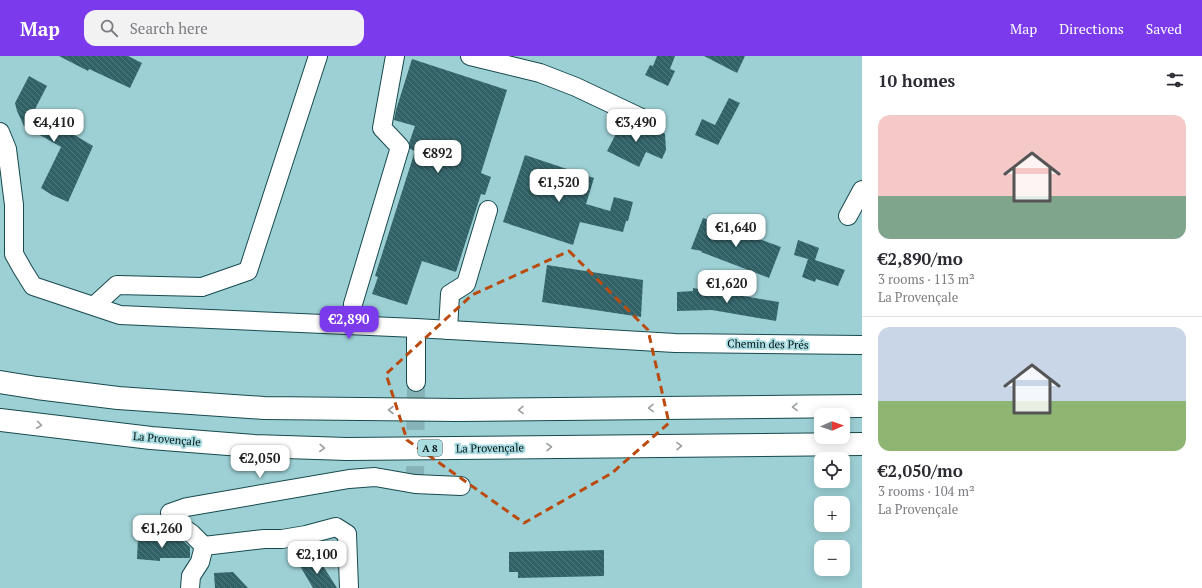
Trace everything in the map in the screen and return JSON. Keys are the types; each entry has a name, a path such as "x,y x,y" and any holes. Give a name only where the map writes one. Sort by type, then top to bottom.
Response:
{"highway":[{"path":"0,382 118,398 264,408 459,410 862,406"},
{"name":"La Provençale","path":"0,420 151,438 254,446 347,449 862,444"}],"street":[{"path":"94,306 117,285 202,287 248,271 318,56"},
{"path":"352,326 353,304 400,147 382,128 395,56"},
{"path":"470,56 540,73 576,87 650,122"},
{"name":"Chemin des Prés","path":"0,132 7,149 11,177 14,206 14,254 33,286 120,314 416,328 675,343 862,345"},
{"path":"848,216 862,190"},
{"path":"448,330 450,294 466,284 488,210"},
{"path":"416,328 416,382"},
{"path":"204,546 192,534 179,525 170,513 188,507 349,479 375,477 415,490 461,486"},
{"path":"204,546 264,539 282,540 336,528 347,534 349,588"},
{"path":"190,588 192,576 200,562 204,546"}],"highlighted area":[{"path":"569,251 648,330 669,423 612,473 524,523 407,440 386,374 472,295"}],"building":[{"path":"59,56 128,56 142,63 130,88 89,69 88,71"},
{"path":"657,56 675,56 670,69 675,71 668,86 645,75 650,65 653,66"},
{"path":"704,56 745,56 737,73"},
{"path":"412,59 507,90 481,173 491,177 485,195 481,194 456,272 422,261 407,305 372,294 378,277 375,276 415,151 410,149 409,143 415,126 394,120"},
{"path":"29,76 47,86 34,111 93,146 68,202 41,188 61,147 24,126 17,111 15,103"},
{"path":"729,98 740,103 718,145 695,135 702,119 715,125"},
{"path":"616,117 646,131 651,132 657,130 665,134 666,150 662,159 646,152 639,167 607,151 618,130 611,126"},
{"path":"525,155 594,178 586,204 610,211 614,197 633,202 628,221 626,221 623,232 580,222 573,245 503,222"},
{"path":"703,218 781,247 769,278 701,252 702,251 691,249"},
{"path":"798,240 819,248 815,260 845,270 838,286 816,279 815,282 802,277 808,259 794,255"},
{"path":"547,265 643,280 641,317 542,302"},
{"path":"693,288 779,302 776,321 712,310 677,311 677,292 693,291"},
{"path":"138,537 169,538 169,540 183,541 190,547 190,558 160,558 160,561 137,559"},
{"path":"604,550 604,576 518,578 518,572 509,572 509,552"},
{"path":"315,557 321,567 323,566 337,588 313,588 300,566"},
{"path":"233,572 248,588 215,588 214,573"}],"tunnel":[{"path":"415,484 416,382"}]}
